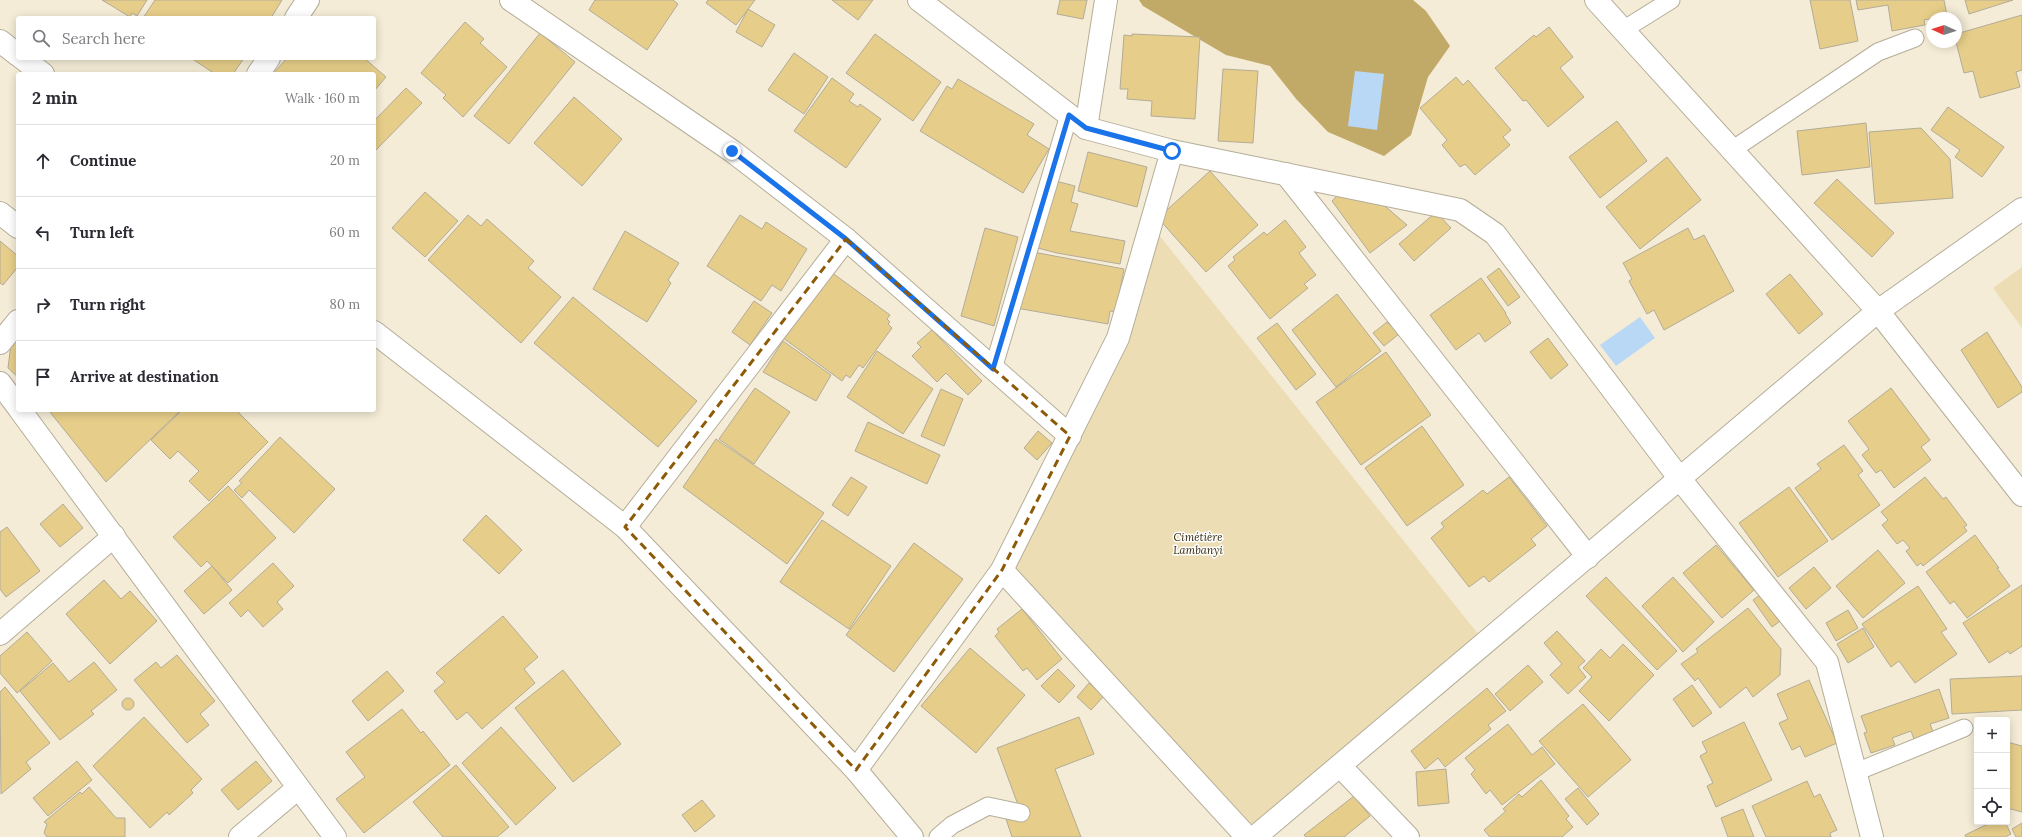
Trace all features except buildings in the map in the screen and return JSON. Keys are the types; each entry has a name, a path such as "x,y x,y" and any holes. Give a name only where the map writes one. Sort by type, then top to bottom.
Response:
{"street":[{"path":"297,16 308,0"},
{"path":"511,0 732,151 846,239 1070,436"},
{"path":"919,0 1078,122 1172,151 1460,210 1495,234 1680,479 1827,662 1872,837"},
{"path":"1078,122 1106,0"},
{"path":"1596,0 1878,312 2022,495"},
{"path":"0,41 16,53"},
{"path":"25,60 40,72"},
{"path":"259,72 268,60"},
{"path":"856,770 1002,570 1118,338 1172,151"},
{"path":"1286,174 1588,557"},
{"path":"1255,837 1878,312 2022,209"},
{"path":"0,213 16,225"},
{"path":"625,527 846,239"},
{"path":"0,343 16,323"},
{"path":"376,334 625,527 856,770 912,837"},
{"path":"0,383 16,404"},
{"path":"21,412 335,837"},
{"path":"0,634 114,536"},
{"path":"1002,570 1247,837"},
{"path":"1340,766 1408,837"},
{"path":"240,837 298,788"}],"lane":[{"path":"1623,30 1671,0"},
{"path":"1732,150 1878,52 1915,38"},
{"path":"993,369 1078,122"},
{"path":"1856,772 1964,728"},
{"path":"938,837 952,825 988,806 1021,813"}],"highlighted area":[{"path":"846,239 1070,436 1002,570 856,770 625,527"}],"green space":[{"name":"Cimétière Lambanyi","path":"1155,230 1483,640 1254,837 1002,570"},
{"path":"2022,267 2022,328 1993,288"}],"shaded area":[{"path":"1139,0 1413,0 1426,11 1450,46 1428,77 1411,135 1384,156 1328,132 1297,100 1270,66 1226,55 1143,6"}],"water":[{"path":"1355,71 1384,74 1377,130 1348,126"},
{"path":"1640,317 1655,338 1616,366 1600,345"}],"route":[{"path":"732,151 846,239 993,369 1069,115 1086,128 1172,151"}]}
